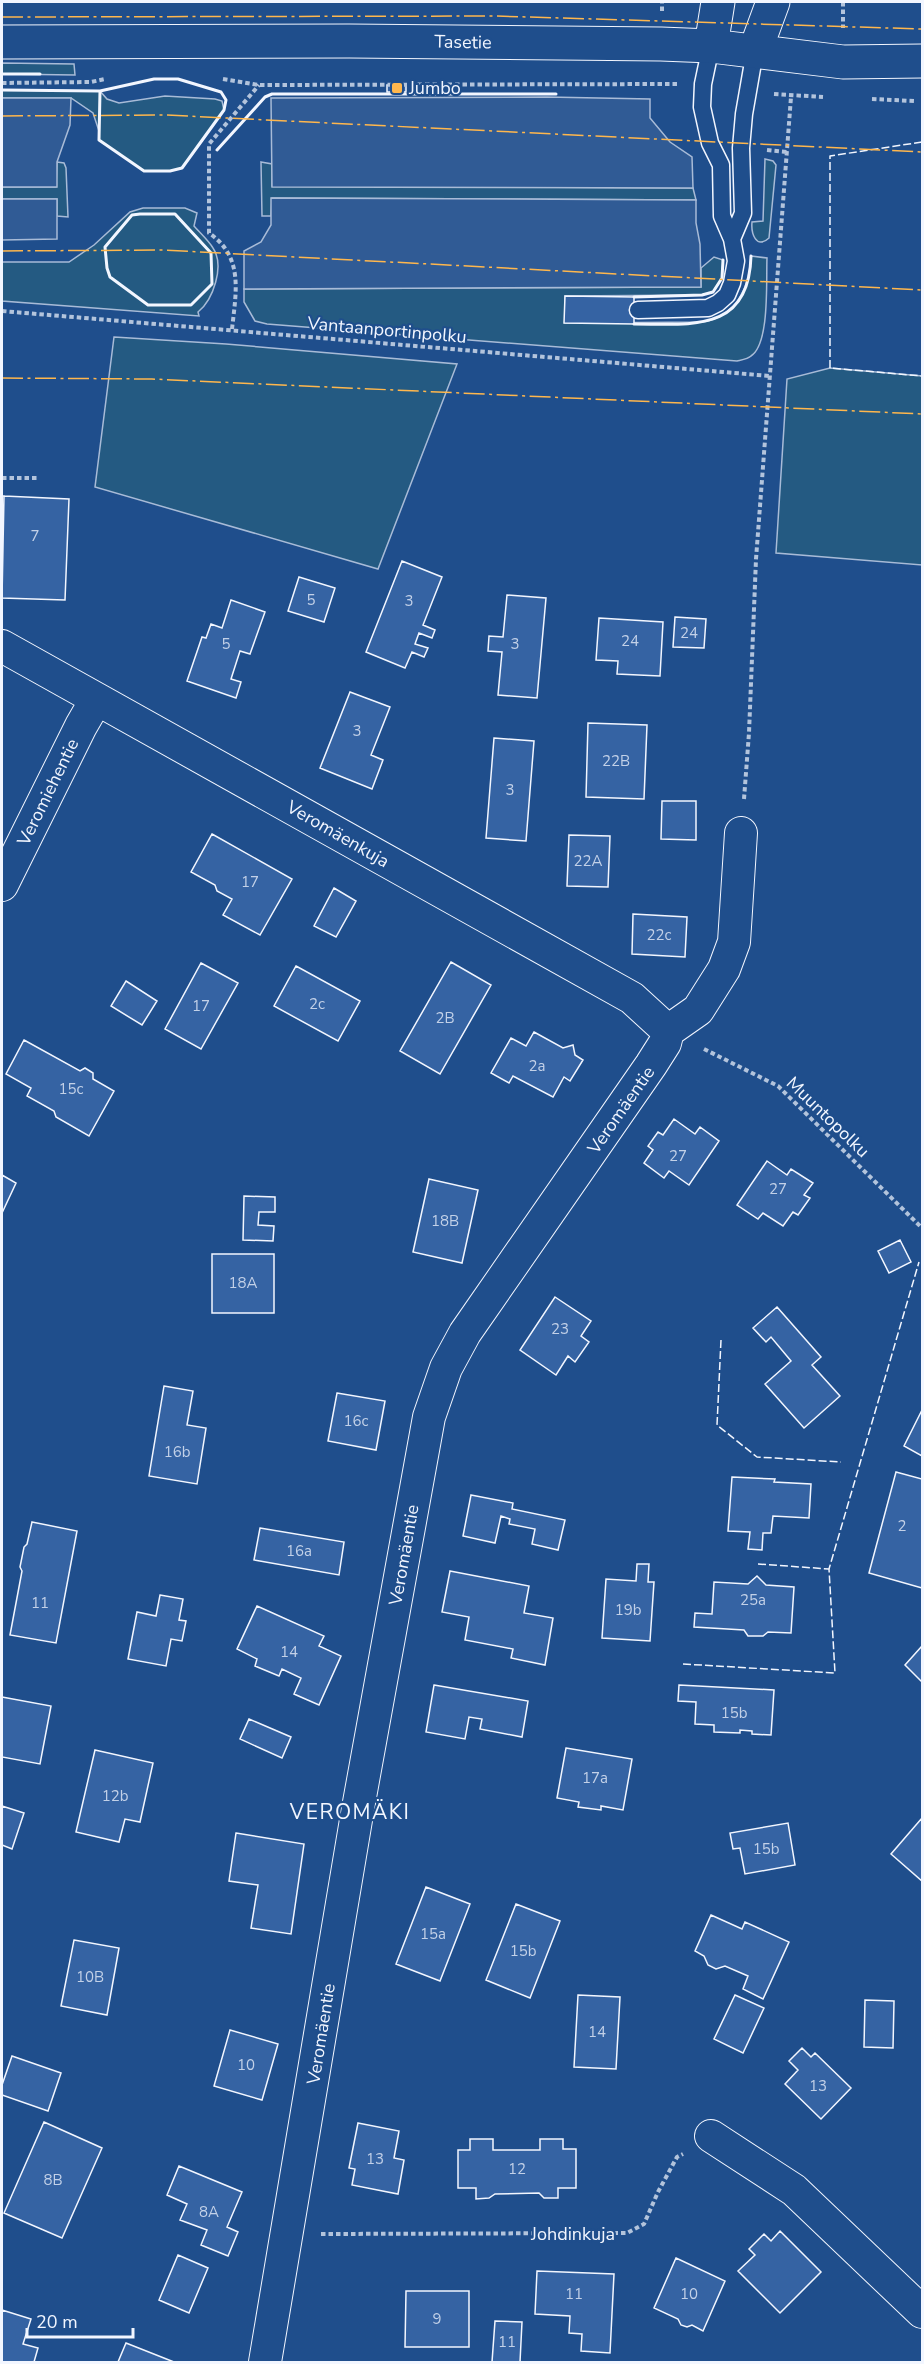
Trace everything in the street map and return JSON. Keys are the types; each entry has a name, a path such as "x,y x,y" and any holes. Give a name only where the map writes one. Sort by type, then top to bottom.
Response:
{"main road":[{"path":"711,46 718,2"},
{"path":"755,51 773,2"},
{"name":"Tasetie","path":"2,42 359,41 711,46 843,62 922,62"}],"street":[{"name":"Veromäenkuja","path":"2,646 622,993 668,1031"},
{"name":"Veromiehentie","path":"2,885 96,700"},
{"path":"668,1031 698,1010 724,969 734,942 741,832"},
{"name":"Veromäentie","path":"265,2362 358,1808 429,1417 446,1368 465,1333 651,1065 665,1043 668,1031"},
{"path":"711,2136 794,2190 922,2312"}],"lane":[{"path":"638,310 708,308 718,303 727,294 732,283 736,261 732,239 722,216 721,165 710,143 702,107 703,84 711,46"},
{"path":"732,239 743,213 741,148 755,51"},
{"path":"710,143 741,148"}],"path":[{"path":"2,83 91,82 112,78"},
{"path":"217,78 259,85 703,84"},
{"path":"232,330 235,271 222,242 209,233 209,144 259,85"},
{"path":"748,91 791,97 832,98"},
{"path":"741,832 749,733 756,559 791,97"},
{"path":"866,99 914,101"},
{"name":"Vantaanportinpolku","path":"2,311 770,376"},
{"path":"2,478 39,478"},
{"name":"Muuntopolku","path":"668,1031 778,1086 922,1228"},
{"name":"Johdinkuja","path":"288,2234 627,2233 644,2224 677,2157 711,2136"}],"shaded area":[{"path":"2,63 74,64 75,75 2,74"},
{"path":"2,90 100,91 107,99 119,103 165,96 215,99 222,101 224,110 182,168 170,171 144,171 99,140 99,131 93,113 71,98 2,98"},
{"path":"2,98 71,98 70,125 57,162 57,187 2,187"},
{"path":"271,98 650,99 650,118 670,142 692,157 693,188 272,187"},
{"path":"765,159 773,161 776,165 769,238 761,242 755,239 752,222 763,221"},
{"path":"57,162 64,163 66,168 68,217 57,216 57,199 2,199 2,187 56,187"},
{"path":"261,162 272,164 272,186 693,188 696,200 272,198 271,216 262,216"},
{"path":"271,198 696,200 701,287 244,289 244,251 261,242 271,225"},
{"path":"2,199 57,199 57,239 2,240"},
{"path":"143,208 185,208 197,213 194,226 213,248 218,264 213,291 198,312 199,316 2,301 2,262 69,262 94,245 130,212"},
{"path":"751,256 767,258 764,326 757,349 750,357 737,361 267,324 255,321 244,302 244,289 701,287 701,268 714,257 723,260 722,278 713,292 702,295 565,296 565,323 703,322 724,314 739,299 748,279"},
{"path":"114,337 226,344 457,364 378,569 95,487"},
{"path":"830,368 922,376 922,565 776,553 787,379"}],"building":[{"path":"387,85 406,85 406,92 387,92"},
{"path":"565,296 634,297 634,324 564,323"},
{"path":"2,496 4,496 2,572"},
{"path":"4,496 69,499 65,600 2,598"},
{"path":"402,561 442,577 423,625 435,630 432,638 419,633 415,644 428,648 424,657 412,652 405,668 366,652"},
{"path":"299,577 335,588 324,622 288,611"},
{"path":"507,595 546,598 537,698 498,695 502,652 488,651 489,636 503,637"},
{"path":"231,600 265,612 250,654 240,651 231,679 241,682 236,698 187,681 202,637 206,638 211,624 222,628"},
{"path":"675,617 706,619 704,648 673,647"},
{"path":"599,618 663,622 660,676 617,674 618,661 596,660"},
{"path":"350,692 390,707 371,755 383,760 372,789 320,768"},
{"path":"588,723 647,725 644,799 586,797"},
{"path":"494,738 534,741 526,841 486,838"},
{"path":"662,801 696,801 696,840 661,839"},
{"path":"212,834 292,879 260,935 223,915 232,899 217,891 215,885 191,872"},
{"path":"569,835 610,836 608,887 567,886"},
{"path":"334,888 356,901 336,937 314,926"},
{"path":"633,914 687,917 685,957 632,954"},
{"path":"451,962 491,985 440,1074 400,1051"},
{"path":"201,963 238,983 201,1049 165,1029"},
{"path":"296,966 360,1001 338,1041 274,1006"},
{"path":"126,981 157,1001 142,1025 111,1006"},
{"path":"534,1032 563,1048 573,1045 575,1055 583,1060 570,1081 564,1077 553,1097 513,1076 509,1083 491,1073 511,1038 526,1046"},
{"path":"24,1040 80,1071 85,1068 93,1073 93,1079 114,1091 89,1136 56,1117 54,1111 27,1096 31,1088 6,1074"},
{"path":"674,1119 695,1134 700,1127 719,1141 689,1185 669,1171 664,1178 644,1163 653,1150 648,1146 658,1132 663,1135"},
{"path":"767,1161 787,1175 791,1169 813,1183 804,1195 810,1198 798,1215 793,1212 783,1226 763,1213 758,1219 737,1205"},
{"path":"2,1175 16,1183 2,1213"},
{"path":"429,1179 478,1190 462,1263 413,1252"},
{"path":"244,1196 275,1197 275,1212 259,1212 258,1225 274,1226 273,1241 243,1240"},
{"path":"900,1240 911,1262 889,1273 878,1251"},
{"path":"212,1254 274,1254 274,1313 212,1313"},
{"path":"555,1297 591,1321 581,1336 589,1342 575,1362 568,1356 556,1375 520,1350"},
{"path":"777,1307 821,1357 812,1365 840,1396 804,1428 765,1384 791,1361 771,1337 766,1342 753,1328"},
{"path":"164,1386 193,1391 187,1425 206,1428 197,1484 149,1476"},
{"path":"337,1393 385,1401 376,1450 328,1441"},
{"path":"922,1410 922,1456 904,1446"},
{"path":"896,1472 922,1479 922,1588 869,1573"},
{"path":"732,1477 775,1479 774,1482 811,1484 809,1518 773,1516 771,1533 763,1533 762,1550 748,1549 750,1532 728,1531"},
{"path":"471,1495 513,1503 512,1509 565,1520 558,1550 532,1544 535,1529 509,1524 510,1519 501,1516 495,1543 463,1536"},
{"path":"32,1522 77,1531 56,1643 10,1635 22,1571 20,1567"},
{"path":"260,1528 344,1542 339,1575 254,1560"},
{"path":"637,1564 649,1564 648,1582 654,1582 650,1641 602,1638 606,1579 636,1581"},
{"path":"450,1571 529,1586 524,1613 553,1618 545,1665 511,1658 513,1649 465,1640 469,1617 442,1612"},
{"path":"757,1576 766,1585 794,1587 791,1633 768,1632 763,1636 748,1636 744,1630 694,1627 695,1613 712,1614 714,1582 748,1584"},
{"path":"160,1595 183,1599 179,1620 186,1621 182,1641 171,1639 166,1666 128,1659 137,1612 156,1616"},
{"path":"257,1606 324,1636 319,1646 341,1656 319,1705 294,1694 301,1678 282,1669 279,1676 255,1666 257,1659 237,1649"},
{"path":"922,1646 922,1682 905,1665"},
{"path":"434,1685 528,1701 522,1737 480,1729 482,1719 469,1717 465,1739 426,1732"},
{"path":"679,1685 774,1690 771,1735 752,1734 752,1731 740,1730 740,1733 714,1732 714,1725 695,1724 696,1702 678,1701"},
{"path":"2,1697 51,1706 40,1764 2,1757"},
{"path":"249,1719 291,1737 282,1758 240,1739"},
{"path":"566,1748 632,1759 623,1810 601,1806 601,1810 578,1807 579,1802 557,1798"},
{"path":"95,1750 153,1763 140,1822 125,1819 119,1842 76,1832"},
{"path":"2,1806 24,1813 12,1849 2,1845"},
{"path":"922,1818 922,1881 891,1854"},
{"path":"788,1823 795,1865 745,1874 740,1848 733,1849 730,1833"},
{"path":"236,1833 304,1844 291,1934 251,1928 258,1885 229,1881"},
{"path":"426,1887 470,1904 440,1981 396,1964"},
{"path":"516,1904 560,1921 530,1998 486,1980"},
{"path":"711,1915 742,1929 745,1922 789,1942 763,1999 743,1989 748,1976 725,1966 716,1969 708,1965 704,1956 695,1951"},
{"path":"74,1940 119,1948 107,2015 61,2006"},
{"path":"578,1995 620,1997 616,2069 574,2067"},
{"path":"735,1995 764,2008 743,2053 714,2039"},
{"path":"865,2000 894,2001 893,2048 864,2047"},
{"path":"230,2030 278,2044 262,2100 214,2086"},
{"path":"802,2048 811,2057 815,2053 851,2088 821,2119 785,2084 798,2070 789,2061"},
{"path":"12,2056 61,2073 48,2111 2,2095 2,2085"},
{"path":"44,2122 102,2148 62,2238 4,2213"},
{"path":"358,2123 399,2131 394,2158 404,2160 398,2194 352,2185 355,2169 349,2168"},
{"path":"470,2139 493,2139 493,2150 540,2150 540,2139 563,2139 563,2149 576,2149 576,2188 558,2188 558,2198 544,2198 539,2193 495,2194 489,2198 476,2199 476,2188 458,2188 458,2150 470,2150"},
{"path":"179,2166 242,2192 227,2227 238,2232 228,2256 201,2245 207,2230 180,2220 187,2204 167,2195"},
{"path":"780,2231 821,2272 780,2313 738,2271 755,2255 749,2249 764,2234 771,2241"},
{"path":"178,2255 208,2268 189,2313 159,2300"},
{"path":"676,2258 725,2281 703,2331 692,2325 687,2327 681,2325 678,2319 654,2308"},
{"path":"537,2271 614,2274 610,2353 581,2351 582,2334 569,2333 570,2316 535,2314"},
{"path":"406,2291 469,2291 469,2347 405,2347"},
{"path":"2,2310 31,2319 23,2344 38,2348 34,2362 2,2362"},
{"path":"495,2321 522,2322 520,2362 492,2362"},
{"path":"126,2343 174,2362 118,2362"}],"fence":[{"path":"922,142 830,156 830,368 922,376"},
{"path":"683,1664 835,1673 829,1569 919,1262"},
{"path":"721,1340 717,1425 757,1457 841,1462"},
{"path":"758,1564 829,1569"}],"wall":[{"path":"2,74 40,74"},
{"path":"2,90 100,91 154,79 178,79 221,92 226,100 224,110 182,168 170,171 144,171 99,140 100,91"},
{"path":"217,150 265,97 272,94 556,94"},
{"path":"140,214 175,214 211,253 212,284 191,305 148,305 110,277 105,247 132,215 140,214"},
{"path":"634,324 696,323 714,319 728,311 740,299 748,281 751,256"},
{"path":"634,297 702,295 713,292 722,278 723,260"}],"power":[{"path":"2,17 495,16 922,29"},
{"path":"2,116 165,115 922,152"},
{"path":"2,251 163,250 922,290"},
{"path":"2,378 152,379 922,414"}],"place":[{"name":"Jumbo","path":"397,88"}],"district":[{"name":"VEROMÄKI","path":"350,1812"}]}
